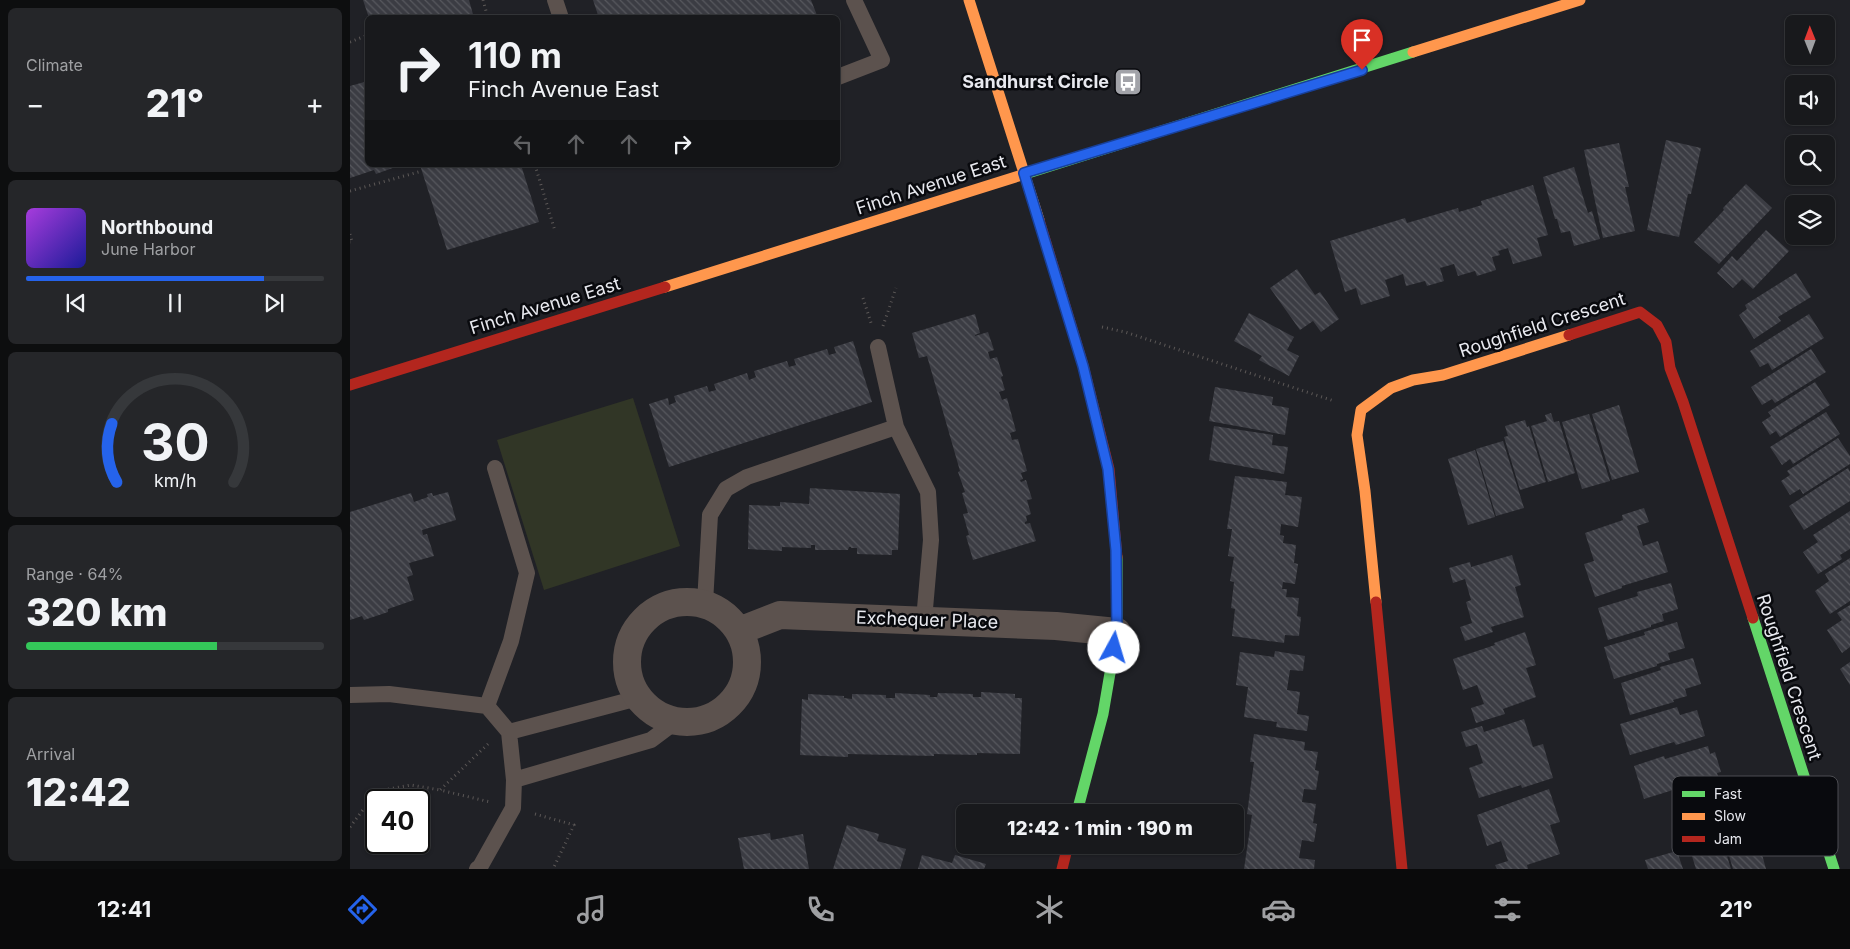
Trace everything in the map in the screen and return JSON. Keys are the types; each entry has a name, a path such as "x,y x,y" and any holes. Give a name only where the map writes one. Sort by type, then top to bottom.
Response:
{"street":[{"path":"969,0 1070,319 1108,469 1116,550 1117,632 1103,714 1079,804"},
{"name":"Finch Avenue East","path":"350,385 1580,0"},
{"name":"Roughfield Crescent","path":"1361,410 1392,388 1413,380 1443,375 1618,318 1640,312 1657,325 1666,342 1670,368 1804,776"},
{"path":"1361,410 1357,435 1365,491 1402,869"},
{"path":"675,602 705,603 728,617 740,631 747,650 747,670 742,688 730,705 714,716 695,722 675,722 661,717 648,709 638,698 629,680 626,660 630,640 640,623 656,610 675,602"},
{"name":"Exchequer Place","path":"740,631 780,615 1056,626 1117,632"},
{"path":"1062,869 1066,854"},
{"name":"Roughfield Crescent","path":"1830,856 1834,869"}],"lane":[{"path":"555,0 560,15"},
{"path":"840,76 882,60 854,0"},
{"path":"878,347 896,427 928,492 931,540 924,620"},
{"path":"705,603 710,515 726,489 748,477 896,427"},
{"path":"488,706 511,641 527,573 495,468"},
{"path":"350,695 389,694 488,706 509,732 514,780 513,808 480,867 476,869"},
{"path":"509,732 638,698"},
{"path":"514,780 651,740 675,722"}],"path":[{"path":"483,0 487,15"},
{"path":"350,42 365,36"},
{"path":"535,167 555,231"},
{"path":"350,191 422,171"},
{"path":"350,234 352,242 350,242"},
{"path":"878,347 896,288"},
{"path":"863,298 878,347"},
{"path":"1070,319 1126,332 1361,410"},
{"path":"350,827 368,803 384,790 411,785 440,790"}],"green space":[{"path":"633,398 680,546 544,590 497,440"}],"building":[{"path":"363,0 469,0 473,15 368,15"},
{"path":"593,0 811,0 817,15 598,15"},
{"path":"365,82 365,167 395,167 376,174 374,170 350,178 350,86"},
{"path":"1666,140 1701,148 1691,194 1688,194 1679,237 1647,230"},
{"path":"1619,143 1629,187 1625,187 1635,231 1603,238 1584,150"},
{"path":"421,167 522,167 539,222 447,250"},
{"path":"1574,167 1588,213 1592,211 1600,239 1574,246 1570,231 1561,233 1543,177"},
{"path":"1746,184 1772,208 1719,264 1694,242"},
{"path":"1533,185 1548,235 1537,238 1542,256 1513,264 1508,248 1498,251 1500,255 1492,257 1496,270 1477,276 1475,271 1458,276 1454,264 1440,268 1444,281 1427,286 1425,281 1406,286 1403,274 1385,280 1390,296 1361,305 1356,288 1345,292 1330,241 1405,218 1407,223 1458,208 1459,212 1482,205 1481,201"},
{"path":"1766,230 1789,251 1753,289 1742,279 1733,288 1717,273 1732,256 1737,261"},
{"path":"1297,269 1315,295 1320,292 1339,319 1321,332 1313,321 1300,330 1270,288"},
{"path":"1796,273 1811,297 1778,317 1781,321 1754,339 1739,315 1747,309 1745,305"},
{"path":"1249,313 1294,337 1287,350 1299,356 1289,376 1259,360 1262,356 1234,341"},
{"path":"975,314 980,333 975,336 988,332 994,350 988,352 990,359 997,357 1003,376 1001,377 1005,390 999,392 1002,400 1007,398 1016,431 1010,433 1012,440 1018,439 1027,471 1021,473 1023,479 1020,480 1021,482 1026,480 1032,499 1027,500 1031,514 1026,516 1027,521 1025,524 1030,523 1036,541 973,560 966,536 969,535 963,514 968,513 962,493 965,492 958,472 960,471 927,356 919,358 912,333"},
{"path":"1809,314 1824,338 1772,370 1768,363 1760,367 1750,351"},
{"path":"853,341 872,402 669,467 649,404 668,398 669,405 676,402 674,396 707,386 709,392 716,390 714,384 747,373 749,380 756,377 754,371 787,361 789,367 796,365 794,359 827,349 829,355 836,353 834,347"},
{"path":"1811,349 1826,372 1775,403 1772,399 1762,405 1751,387"},
{"path":"1815,382 1830,405 1780,437 1776,431 1770,435 1762,422 1771,416 1768,412"},
{"path":"1215,387 1273,397 1272,405 1289,408 1285,435 1209,421"},
{"path":"1619,405 1639,472 1612,480 1592,414"},
{"path":"1826,412 1840,434 1793,464 1790,459 1782,465 1770,447"},
{"path":"1551,413 1554,422 1559,421 1575,473 1548,482 1531,426 1547,421 1545,415"},
{"path":"1589,414 1610,481 1582,489 1562,422"},
{"path":"1525,420 1527,427 1529,426 1546,482 1520,490 1504,437 1508,436 1505,426"},
{"path":"1214,426 1273,435 1272,445 1288,447 1284,474 1209,460"},
{"path":"1838,438 1850,456 1850,464 1803,494 1800,489 1790,495 1781,481 1790,475 1787,471"},
{"path":"1503,441 1524,508 1496,516 1476,449"},
{"path":"1475,450 1495,517 1468,525 1448,459"},
{"path":"1848,468 1850,472 1850,501 1804,530 1789,506"},
{"path":"1235,476 1287,482 1285,495 1302,497 1298,527 1281,524 1280,535 1284,536 1283,543 1296,545 1294,563 1298,564 1295,584 1283,582 1282,589 1287,589 1286,597 1299,598 1297,616 1301,617 1299,636 1285,635 1284,643 1232,636 1235,609 1231,608 1234,582 1230,581 1234,557 1228,556 1232,529 1227,529"},
{"path":"810,488 900,494 898,550 892,550 892,555 857,554 857,548 851,547 848,550 815,550 815,545 811,545 811,548 782,547 782,551 748,549 749,505 780,506 780,502 809,504"},
{"path":"448,492 456,520 422,530 423,535 427,534 434,556 409,563 413,575 407,577 414,600 364,620 362,616 350,620 350,512 411,493 414,502 428,497 427,494 432,493 433,496"},
{"path":"1644,508 1649,522 1637,526 1643,546 1658,541 1668,572 1622,586 1622,588 1595,597 1584,564 1594,561 1585,533 1623,520 1622,515"},
{"path":"1850,511 1850,549 1840,555 1842,559 1818,574 1803,552 1818,542 1813,535"},
{"path":"1512,555 1521,585 1515,587 1524,617 1491,627 1493,632 1465,641 1460,627 1472,623 1466,602 1471,600 1465,579 1453,583 1449,568 1470,562 1471,567"},
{"path":"1850,558 1850,601 1830,614 1815,591 1829,581 1825,574"},
{"path":"1671,583 1678,609 1662,614 1664,621 1651,625 1651,627 1608,640 1598,608 1638,596 1637,592"},
{"path":"1850,605 1850,647 1842,653 1827,630 1842,620 1837,613"},
{"path":"1677,622 1685,648 1668,653 1670,660 1657,664 1657,666 1614,679 1604,647 1645,635 1644,632"},
{"path":"1525,632 1536,665 1526,668 1536,697 1503,709 1505,714 1476,723 1471,708 1484,704 1477,685 1463,690 1453,659 1495,645 1494,643"},
{"path":"1275,651 1305,656 1303,671 1290,670 1287,690 1300,692 1297,714 1309,716 1307,731 1276,727 1277,722 1244,717 1248,687 1236,685 1240,652 1274,657"},
{"path":"1693,658 1701,684 1685,689 1687,696 1673,700 1674,702 1630,715 1621,683 1661,670 1660,667"},
{"path":"1850,662 1850,685 1840,669"},
{"path":"981,692 1015,694 1015,698 1022,698 1020,754 934,754 934,756 848,754 848,757 800,755 802,699 808,700 808,694 844,696 844,698 852,699 852,694 886,695 886,698 895,698 895,693 930,695 930,697 937,697 938,693 973,694 973,697 981,697"},
{"path":"1677,707 1680,715 1697,710 1705,736 1676,745 1674,742 1630,755 1620,724"},
{"path":"1524,719 1533,747 1543,744 1553,778 1522,788 1521,785 1479,798 1469,768 1483,763 1477,744 1466,747 1461,732 1482,726 1484,732"},
{"path":"1254,734 1305,742 1304,750 1318,752 1315,770 1319,771 1316,790 1304,789 1302,802 1316,804 1313,823 1317,824 1314,842 1302,840 1299,858 1315,860 1314,869 1244,869 1252,815 1247,814 1254,762 1250,762"},
{"path":"1708,746 1710,754 1715,752 1721,772 1717,773 1718,776 1672,776 1672,790 1644,799 1634,766 1664,756 1665,759"},
{"path":"1549,789 1560,822 1550,825 1560,854 1527,865 1528,869 1497,869 1495,865 1508,861 1501,841 1487,846 1477,815"},
{"path":"847,825 879,834 877,841 906,849 900,869 833,869"},
{"path":"770,833 771,840 803,834 809,869 744,869 738,838"},
{"path":"1672,852 1672,856 1679,856 1683,869 1648,869 1645,860"},
{"path":"922,855 952,863 955,855 986,864 984,869 918,869"},
{"path":"1692,856 1727,856 1731,869 1696,869"},
{"path":"1729,856 1762,856 1766,869 1733,869"}],"traffic: fast":[{"path":"1028,173 1413,52"},
{"path":"1079,804 1103,714 1117,632 1117,557"},
{"path":"1753,618 1804,776"},
{"path":"1830,856 1834,869"}],"traffic: slow":[{"path":"969,0 1039,220"},
{"path":"1413,52 1580,0"},
{"path":"665,287 1028,173"},
{"path":"1376,602 1365,491 1357,435 1361,410 1391,388 1413,380 1443,375 1569,335"}],"traffic: jam":[{"path":"1039,220 1083,365 1109,469 1117,557"},
{"path":"350,385 665,287"},
{"path":"1569,335 1640,312 1657,325 1666,342 1670,368 1683,402 1753,618"},
{"path":"1376,602 1402,869"},
{"path":"1062,869 1066,854"}],"place":[{"name":"Sandhurst Circle","path":"1128,82"}],"route":[{"path":"1114,648 1117,632 1116,550 1108,469 1083,366 1024,173 1362,70"}]}
